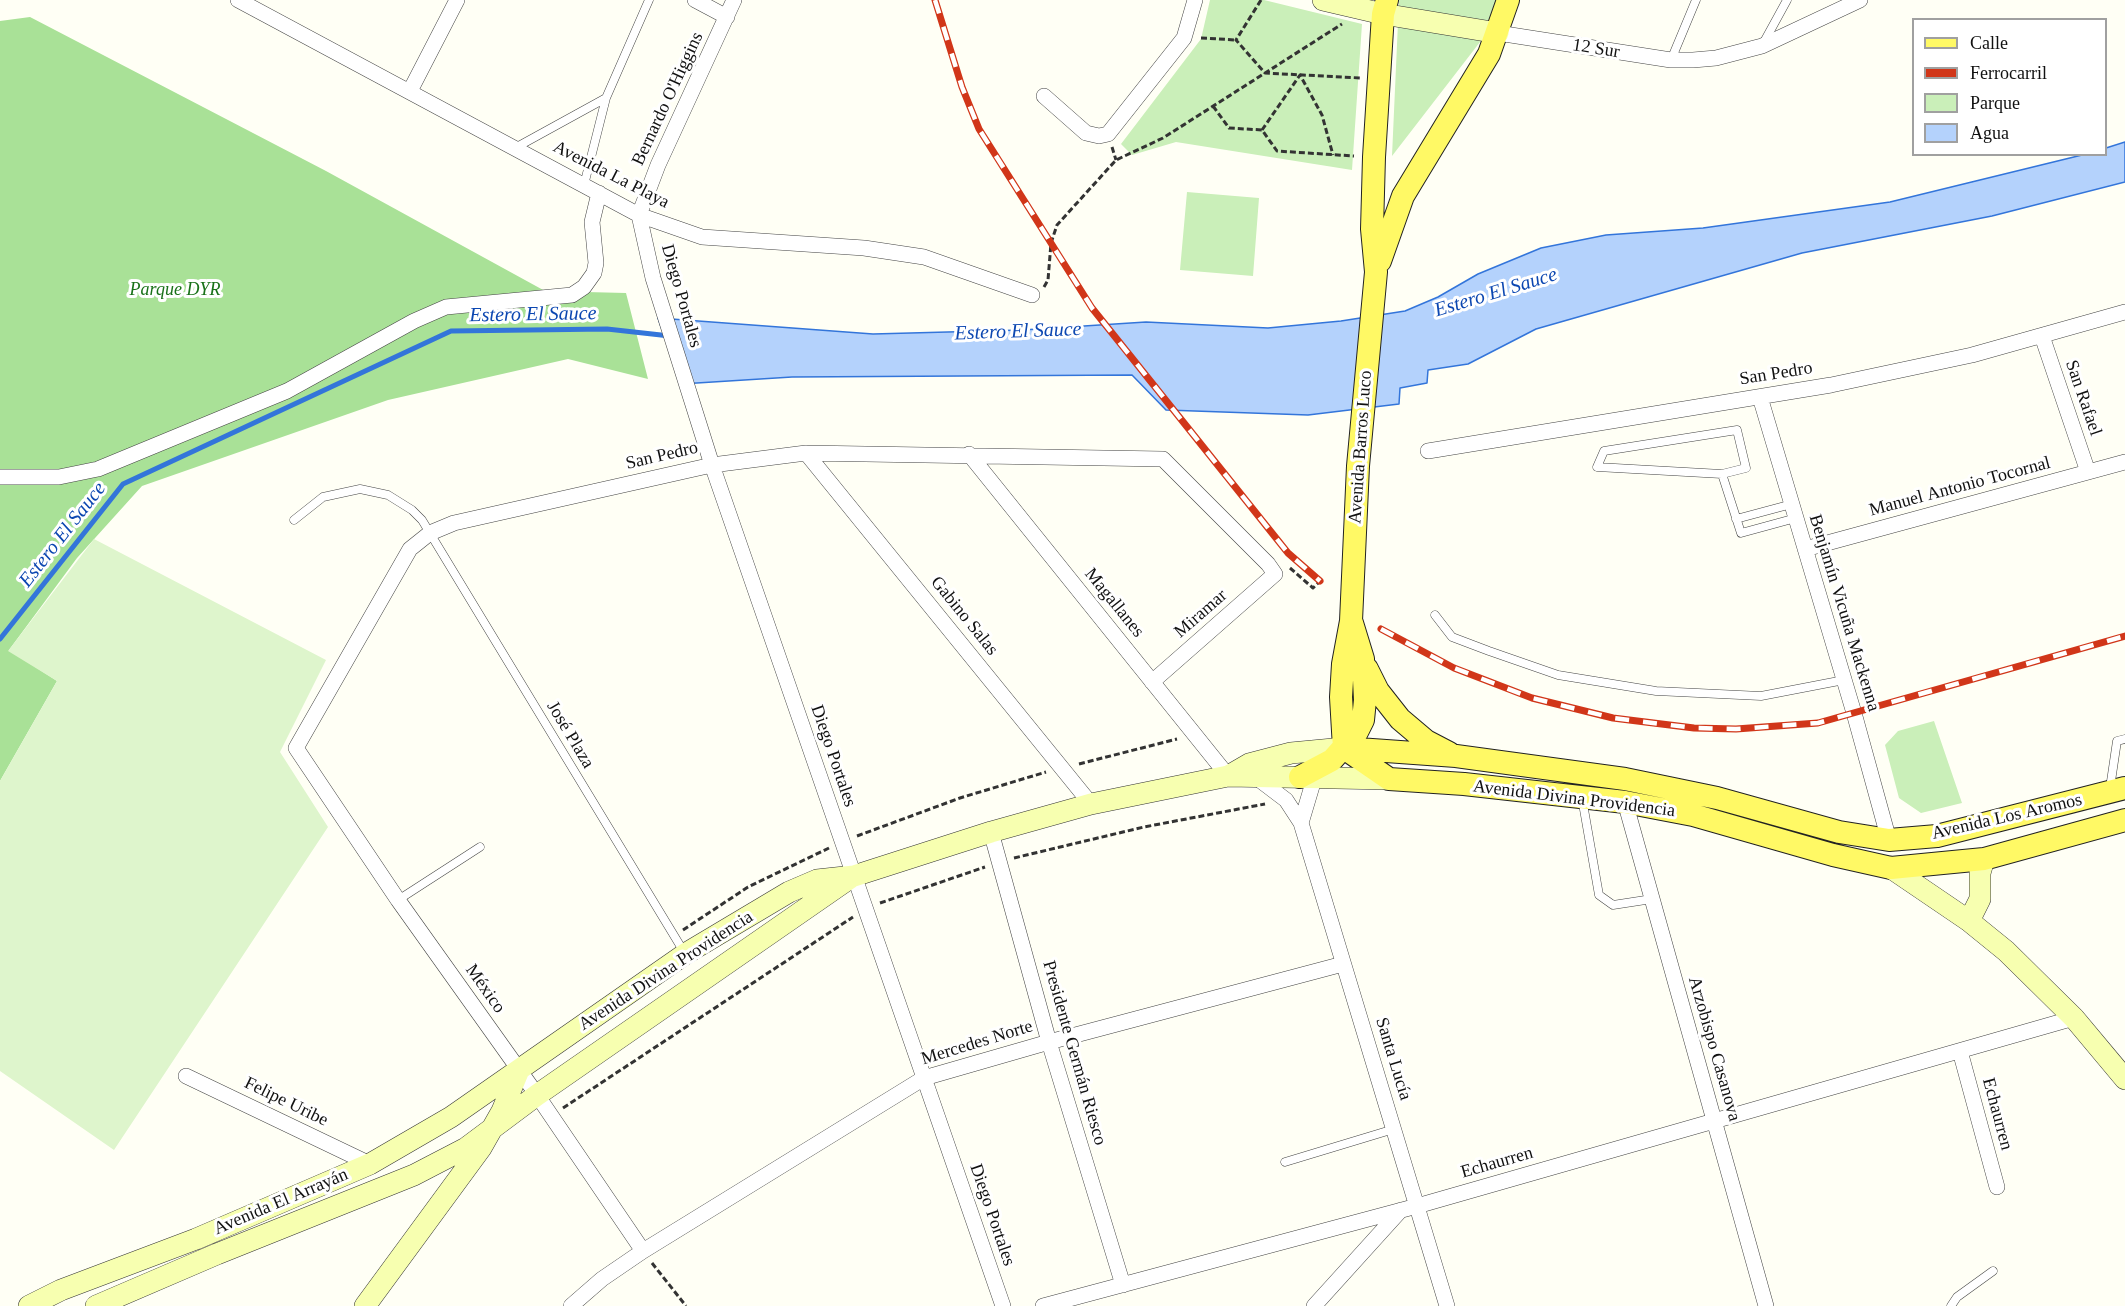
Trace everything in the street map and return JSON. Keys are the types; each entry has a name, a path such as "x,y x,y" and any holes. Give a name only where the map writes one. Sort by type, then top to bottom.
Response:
{"main road":[{"name":"Avenida Barros Luco","path":"1376,273 1403,196 1475,78 1498,33 1508,0"},
{"name":"Avenida Barros Luco","path":"1344,748 1341,697 1343,664 1351,621 1358,466 1376,273 1372,229 1379,79 1378,8"},
{"name":"Avenida Barros Luco","path":"1344,748 1363,720 1365,700 1363,659 1351,621"},
{"path":"1363,659 1378,691 1400,719 1426,741 1456,756"},
{"path":"1307,777 1332,760 1344,748 1389,779"},
{"name":"Avenida Divina Providencia","path":"1344,748 1456,756 1625,779 1717,798 1839,832 1889,840"},
{"name":"Avenida Divina Providencia","path":"1389,779 1625,802 1693,815 1833,855 1891,868"},
{"name":"Avenida Los Aromos","path":"1889,840 1936,836 2117,790"},
{"path":"1984,859 2004,840 2062,805"},
{"name":"Avenida Los Aromos","path":"1891,868 1984,859 2125,820"}],"street":[{"name":"Avenida La Playa","path":"238,0 639,215 702,237 864,248 924,257 1032,295"},
{"path":"410,91 457,0"},
{"path":"695,0 728,17"},
{"name":"Bernardo O'Higgins","path":"639,215 658,165 735,0"},
{"path":"1044,96 1086,134 1099,136 1108,134 1184,38 1195,0"},
{"name":"12 Sur","path":"1323,0 1378,8 1498,33 1671,60 1716,58 1762,46 1860,0"},
{"path":"0,477 58,477 98,469 287,391 414,321 446,307 572,295 584,287 594,273 596,263 592,222 599,193"},
{"name":"Diego Portales","path":"639,215 653,278 712,465 1003,1306"},
{"name":"San Pedro","path":"1428,451 1760,397 1902,371 2042,336 2125,312"},
{"name":"San Rafael","path":"2042,336 2088,472"},
{"name":"Benjamín Vicuña Mackenna","path":"1760,397 1889,840"},
{"name":"San Pedro","path":"296,748 402,560 410,549 430,533 454,524 712,465 806,453 1163,459 1272,569"},
{"name":"Gabino Salas","path":"806,453 1091,804"},
{"name":"Magallanes","path":"969,454 1228,776"},
{"name":"Manuel Antonio Tocornal","path":"1805,549 2125,462"},
{"name":"Miramar","path":"1152,682 1272,569"},
{"name":"México","path":"296,748 398,900 537,1095 643,1251"},
{"name":"Avenida Divina Providencia","path":"1228,776 1249,764 1291,753 1344,748"},
{"name":"Avenida Divina Providencia","path":"519,1070 685,954 789,892 817,880 854,876 991,832 1091,804 1228,776 1389,779"},
{"path":"1301,823 1307,777"},
{"name":"Santa Lucía","path":"1257,778 1276,790 1301,823 1447,1306"},
{"name":"Arzobispo Casanova","path":"1625,802 1766,1306"},
{"name":"Presidente Germán Riesco","path":"991,832 1049,1042 1123,1285"},
{"path":"1969,921 1980,899 1980,873 1984,859"},
{"name":"Avenida Divina Providencia","path":"1891,868 1969,921 2032,975 2074,1018 2125,1079"},
{"name":"Avenida Divina Providencia","path":"537,1095 854,876"},
{"name":"Mercedes Norte","path":"571,1306 602,1279 643,1251 924,1078 1049,1042 1343,964"},
{"name":"Echaurren","path":"1043,1306 1417,1206 2074,1018"},
{"name":"Echaurren","path":"1960,1051 1997,1187"},
{"path":"365,1306 491,1131 519,1070"},
{"name":"Avenida El Arrayán","path":"29,1306 61,1290 195,1239 370,1164 450,1117 519,1070"},
{"name":"Felipe Uribe","path":"186,1076 370,1164"},
{"name":"Avenida El Arrayán","path":"96,1306 217,1254 414,1175 491,1131 537,1095"},
{"path":"1314,1306 1401,1210"}],"lane":[{"path":"584,185 606,98 649,0"},
{"path":"1671,60 1695,0"},
{"path":"1762,46 1787,0"},
{"path":"515,148 606,98"},
{"path":"1737,430 1746,468 1722,474 1711,473 1597,467 1604,451 1737,430"},
{"path":"1722,474 1741,533 1794,511"},
{"name":"José Plaza","path":"294,520 323,497 360,489 388,495 401,501 412,510 430,533 685,954"},
{"path":"1736,519 1794,511"},
{"path":"1435,615 1452,637 1488,651 1558,675 1656,691 1761,696 1844,680"},
{"path":"2117,790 2117,741 2125,740"},
{"path":"1582,797 1599,895 1613,905 1652,899"},
{"path":"398,900 480,847"},
{"path":"1285,1162 1394,1129"},
{"path":"1951,1306 1957,1297 1993,1271"}],"path":[{"path":"1236,40 1261,0"},
{"path":"1032,295 1042,289 1048,280 1051,243 1057,225 1116,160 1163,138 1265,73 1378,8"},
{"path":"1184,38 1236,40 1265,73 1379,79"},
{"path":"1262,130 1300,75"},
{"path":"1300,75 1322,115 1333,155"},
{"path":"1213,106 1229,128 1262,130"},
{"path":"1262,130 1277,151 1374,157"},
{"path":"1272,569 1280,559 1313,588 1320,580"},
{"path":"551,1116 866,909 999,862 1144,827 1263,806 1276,790"},
{"path":"643,1251 686,1306"}],"green space":[{"path":"1210,0 1264,0 1362,24 1352,170 1176,142 1132,155 1121,144 1201,39"},
{"path":"1399,0 1496,0 1480,42 1392,156"},
{"name":"Parque DYR","path":"30,17 326,171 545,291 626,293 648,379 568,359 388,400 142,486 77,558 9,650 57,681 0,781 0,21"},
{"path":"1187,192 1259,198 1253,276 1180,270"},
{"path":"94,539 326,660 280,752 328,827 114,1150 0,1071 0,781 57,681 8,651"},
{"path":"1934,721 1962,803 1921,813 1899,798 1885,745 1898,731"}],"water":[{"path":"2125,142 2125,182 1992,216 1802,253 1536,329 1468,364 1428,370 1427,383 1400,388 1399,404 1308,415 1166,410 1132,375 792,377 681,384 658,318 873,334 1022,330 1146,322 1268,328 1341,321 1405,311 1438,297 1478,274 1541,248 1606,235 1703,228 1890,202 2078,156 2107,156 2107,148"}],"waterway":[{"name":"Estero El Sauce","path":"0,639 123,484 451,331 607,329 670,336"}],"railway":[{"path":"935,0 962,87 979,129 1092,308 1288,553 1320,581"},
{"path":"1381,629 1454,668 1532,698 1613,718 1694,728 1736,729 1818,723 2125,636"}]}
